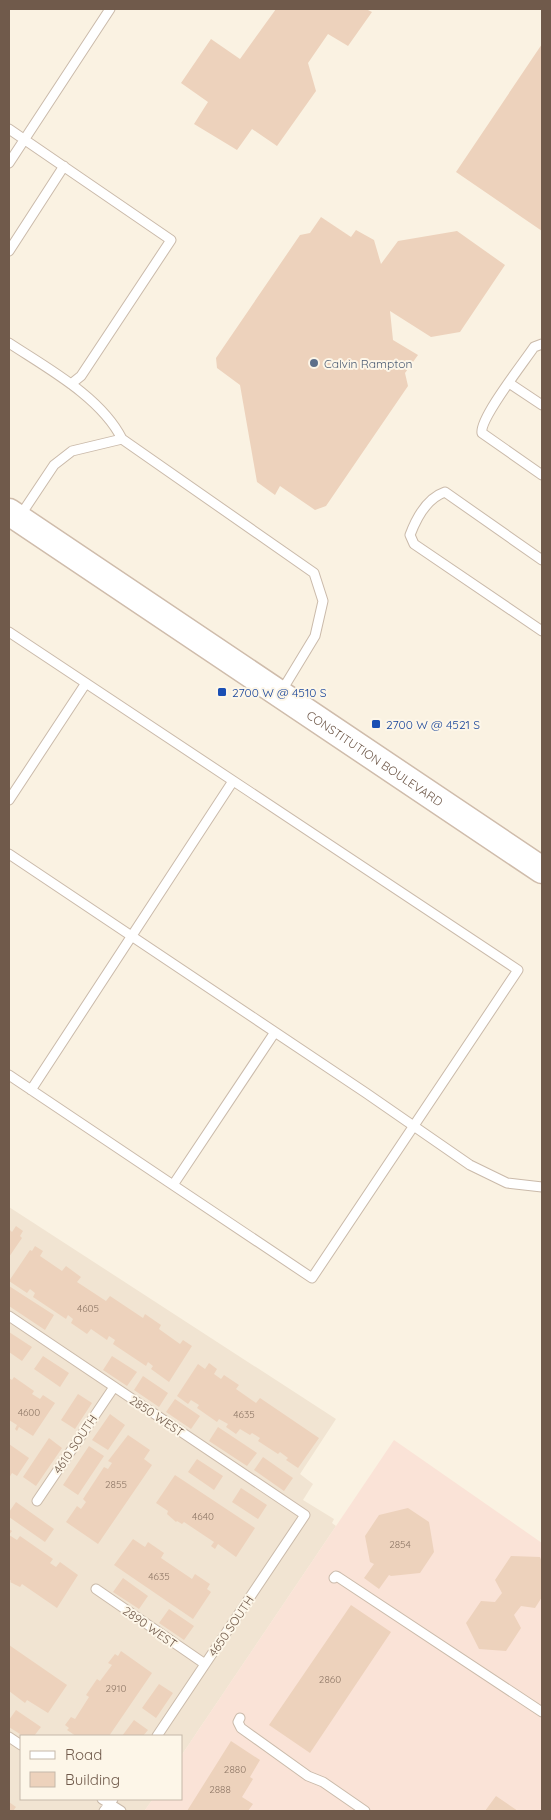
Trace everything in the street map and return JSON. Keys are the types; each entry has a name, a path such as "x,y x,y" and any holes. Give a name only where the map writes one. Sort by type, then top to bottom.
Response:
{"main road":[{"name":"CONSTITUTION BOULEVARD","path":"14,515 542,870"}],"lane":[{"path":"9,163 110,9"},
{"path":"9,129 172,240 81,376 71,384"},
{"path":"9,251 64,166"},
{"path":"9,343 86,396 116,428 122,439 314,573 323,601 315,636 280,694"},
{"path":"542,344 534,347 488,413 481,428 482,433 542,475"},
{"path":"509,383 542,405"},
{"path":"14,515 54,465 72,451 122,439"},
{"path":"542,560 444,492 438,494 430,502 414,523 410,535 414,544 542,631"},
{"path":"9,632 518,970 312,1278 9,1075"},
{"path":"9,800 86,683"},
{"path":"31,1090 233,781"},
{"path":"9,854 470,1165 508,1183 542,1187"},
{"path":"173,1185 274,1032"},
{"name":"2850 WEST","path":"9,1316 305,1515"},
{"name":"4610 SOUTH","path":"37,1501 114,1387"},
{"name":"4650 SOUTH","path":"158,1735 305,1515"},
{"path":"334,1578 338,1577 542,1712"},
{"name":"2890 WEST","path":"96,1589 205,1664"},
{"path":"240,1718 238,1722 241,1728 308,1776 323,1782 365,1811"},
{"path":"9,1737 20,1744"},
{"path":"107,1803 121,1811"}],"shaded area":[{"path":"9,1207 336,1419 300,1474 313,1484 303,1500 334,1519 332,1523 336,1526 182,1755 182,1735 20,1735 20,1800 152,1800 146,1811 9,1811"},
{"path":"394,1440 542,1543 542,1811 145,1810 152,1800 182,1800 182,1755"}],"building":[{"path":"276,9 366,9 372,12 348,46 328,34 308,63 316,91 277,146 252,129 237,150 194,124 208,102 181,83 211,39 240,59"},
{"path":"542,44 542,231 456,172"},
{"name":"Calvin Rampton","path":"321,217 351,237 356,230 374,240 381,264 398,241 457,231 505,265 460,332 431,337 390,311 393,340 418,355 405,373 408,386 326,506 315,510 280,486 275,495 257,482 240,385 217,368 216,358 300,235 310,233"},
{"path":"16,1226 23,1231 20,1236 22,1238 9,1257 9,1229 12,1232"},
{"path":"35,1246 43,1251 40,1256 62,1271 66,1266 81,1277 77,1282 106,1301 110,1296 143,1318 145,1314 161,1325 159,1329 180,1344 183,1340 192,1346 169,1382 151,1369 153,1366 148,1362 146,1366 113,1344 115,1340 109,1336 107,1340 91,1329 87,1334 71,1323 73,1319 68,1315 66,1319 33,1297 35,1293 30,1289 27,1293 9,1281 30,1250 32,1251"},
{"path":"9,1286 54,1315 45,1330 9,1306"},
{"path":"9,1332 32,1347 22,1361 9,1352"},
{"path":"43,1356 69,1373 60,1387 34,1369"},
{"path":"112,1356 137,1372 127,1386 103,1370"},
{"path":"209,1363 217,1369 214,1374 221,1379 224,1375 239,1385 236,1389 256,1403 260,1398 319,1438 298,1468 286,1460 288,1458 280,1452 278,1454 258,1441 260,1438 252,1433 250,1435 240,1429 236,1434 226,1427 228,1424 219,1419 217,1422 197,1408 199,1405 191,1400 188,1404 177,1396 198,1364 205,1369"},
{"path":"143,1376 168,1393 159,1407 134,1390"},
{"path":"14,1377 34,1391 32,1394 40,1399 43,1395 55,1403 33,1436 19,1427 17,1431 15,1429 17,1425 9,1420 9,1378 12,1380"},
{"path":"78,1394 92,1403 75,1429 61,1420"},
{"path":"175,1399 200,1416 191,1429 166,1412"},
{"path":"110,1414 125,1425 108,1450 92,1440"},
{"path":"218,1427 257,1453 247,1466 209,1441"},
{"path":"128,1435 150,1450 144,1459 152,1465 98,1544 66,1522 77,1506 81,1509 86,1502 83,1499 104,1467 108,1469 112,1463 108,1461"},
{"path":"49,1438 62,1448 36,1486 23,1477"},
{"path":"9,1444 29,1458 17,1476 12,1473 9,1478"},
{"path":"89,1446 104,1456 78,1495 63,1485"},
{"path":"263,1457 293,1478 284,1491 254,1470"},
{"path":"197,1459 223,1476 214,1490 188,1472"},
{"path":"175,1475 255,1528 236,1557 218,1544 215,1549 211,1546 214,1542 184,1522 182,1524 176,1522 167,1514 168,1511 156,1503"},
{"path":"241,1488 267,1505 258,1519 232,1502"},
{"path":"16,1502 54,1529 45,1542 9,1517 9,1512"},
{"path":"408,1508 429,1522 434,1552 420,1573 389,1575 379,1589 364,1578 374,1564 370,1562 365,1536 379,1515"},
{"path":"9,1535 17,1540 20,1536 53,1559 50,1563 56,1567 60,1562 78,1575 57,1608 22,1584 20,1587 10,1582"},
{"path":"133,1539 145,1547 148,1542 164,1553 161,1558 192,1579 195,1574 210,1584 207,1589 211,1592 193,1619 114,1565"},
{"path":"511,1556 540,1557 542,1562 542,1597 535,1608 521,1606 514,1615 521,1628 506,1651 479,1649 466,1623 481,1601 495,1602 502,1593 495,1580"},
{"path":"123,1578 148,1596 139,1609 113,1592"},
{"path":"351,1605 391,1632 310,1753 269,1725"},
{"path":"169,1609 194,1626 184,1640 159,1623"},
{"path":"9,1645 67,1685 48,1713 27,1700 25,1703 9,1691"},
{"path":"121,1651 152,1673 110,1735 74,1735 67,1730 69,1728 65,1725 71,1717 75,1719 89,1697 86,1695 97,1679 100,1681 112,1665 108,1663 115,1654 118,1656"},
{"path":"159,1684 173,1693 156,1718 142,1708"},
{"path":"16,1710 41,1727 35,1735 21,1735 9,1727 9,1720"},
{"path":"134,1720 148,1730 144,1735 123,1735"},
{"path":"231,1741 260,1760 250,1777 253,1779 242,1797 253,1804 248,1811 187,1811"},
{"path":"496,1796 518,1811 485,1811"},
{"path":"9,1802 16,1807 13,1811 9,1811"}],"place":[{"name":"Calvin Rampton","path":"314,363"},
{"name":"2700 W @ 4510 S","path":"222,692"},
{"name":"2700 W @ 4521 S","path":"376,724"}]}
